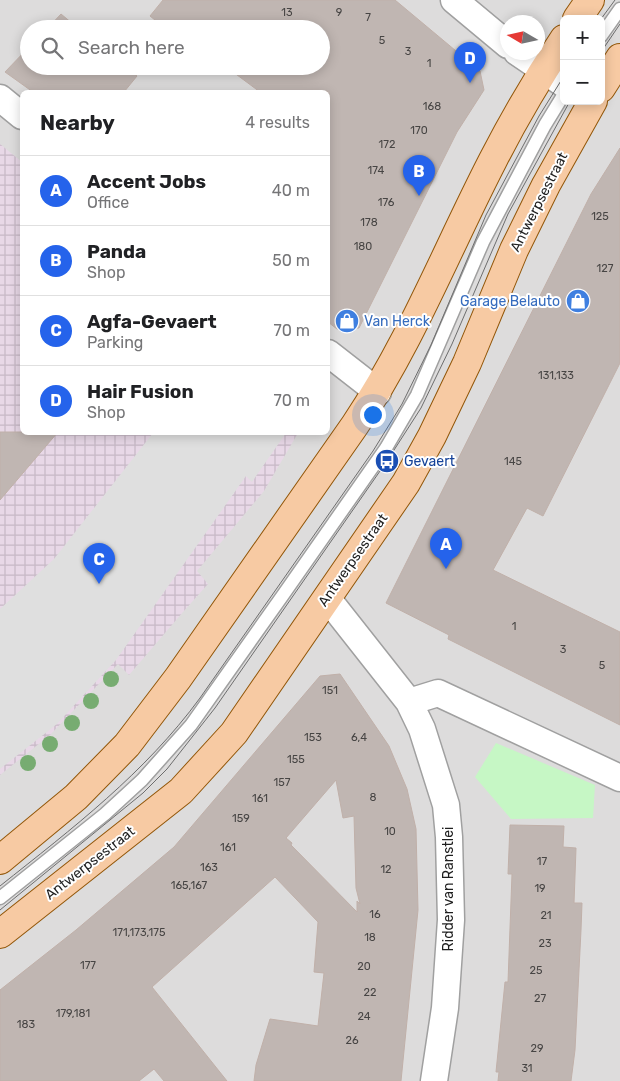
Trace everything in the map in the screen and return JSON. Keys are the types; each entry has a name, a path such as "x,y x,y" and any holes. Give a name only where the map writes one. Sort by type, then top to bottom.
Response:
{"main road":[{"path":"580,15 590,0"},
{"path":"0,860 76,797 102,772 147,720 378,392 412,330 492,161 553,77 560,53"},
{"name":"Antwerpsestraat","path":"605,81 620,58"},
{"name":"Antwerpsestraat","path":"0,934 166,803 202,770 234,733 406,483 428,444 467,363 514,250 546,185 590,105"}],"street":[{"path":"454,0 500,38"},
{"path":"529,60 553,77"},
{"path":"0,98 20,114"},
{"path":"330,355 378,392"},
{"name":"Ridder van Ranstlei","path":"327,598 409,702 422,729 446,805 449,837 451,920 445,1008 434,1081"},
{"path":"409,702 438,693 620,778"}],"lane":[{"path":"605,30 620,9"},
{"path":"0,898 105,814 142,780 191,725 284,595 386,448 418,395 483,242 540,133 560,100"}],"shaded area":[{"path":"0,0 620,0 620,1081 0,1081"},
{"path":"0,144 20,160 20,435 297,435 264,491 197,571 208,584 129,675 118,664 50,735 0,775"},
{"path":"151,435 285,435 252,482 246,476 116,660 57,724 0,769 0,609 54,559"}],"green space":[{"path":"496,743 595,785 593,818 511,819 475,777"}],"building":[{"path":"163,0 395,0 480,71 484,90 457,132 359,328 337,329 330,324 330,90 257,90 237,75 330,75 330,20 155,20 150,16"},
{"path":"61,14 68,20 55,20"},
{"path":"20,56 20,75 137,76 126,90 30,90 5,72"},
{"path":"620,148 620,363 543,516 527,508 493,570 620,632 620,725 448,639 449,635 386,603 591,194"},
{"path":"0,432 20,432 20,435 55,435 0,500"},
{"path":"340,674 389,746 407,789 416,829 418,910 401,1081 254,1081 256,1065 270,1019 318,1026 324,973 314,972 318,922 275,877 152,987 227,1081 164,1081 154,1069 139,1081 0,1081 0,990 76,930 174,847 320,676","holes":["336,780 343,818 354,816 356,888 360,904 357,901 357,912 286,838"]},
{"path":"510,825 564,826 563,847 576,848 574,903 582,903 575,1050 571,1081 498,1081 499,1072 496,1072 505,982 508,982 512,874 508,874"}],"tram line":[{"path":"604,15 615,0"},
{"path":"605,46 620,24"},
{"path":"0,886 107,798 156,751 179,725 200,698 373,451 402,404 431,345 486,215 539,116 560,82"},
{"path":"0,910 143,793 167,769 215,708 387,461 421,408 452,344 508,214 568,105"}],"place":[{"name":"Hair Fusion","path":"470,83"},
{"name":"Panda","path":"419,196"},
{"name":"Garage Belauto","path":"578,301"},
{"name":"Van Herck","path":"347,321"},
{"name":"Gevaert","path":"387,461"},
{"name":"Accent Jobs","path":"446,569"},
{"name":"Agfa-Gevaert","path":"99,584"}]}
